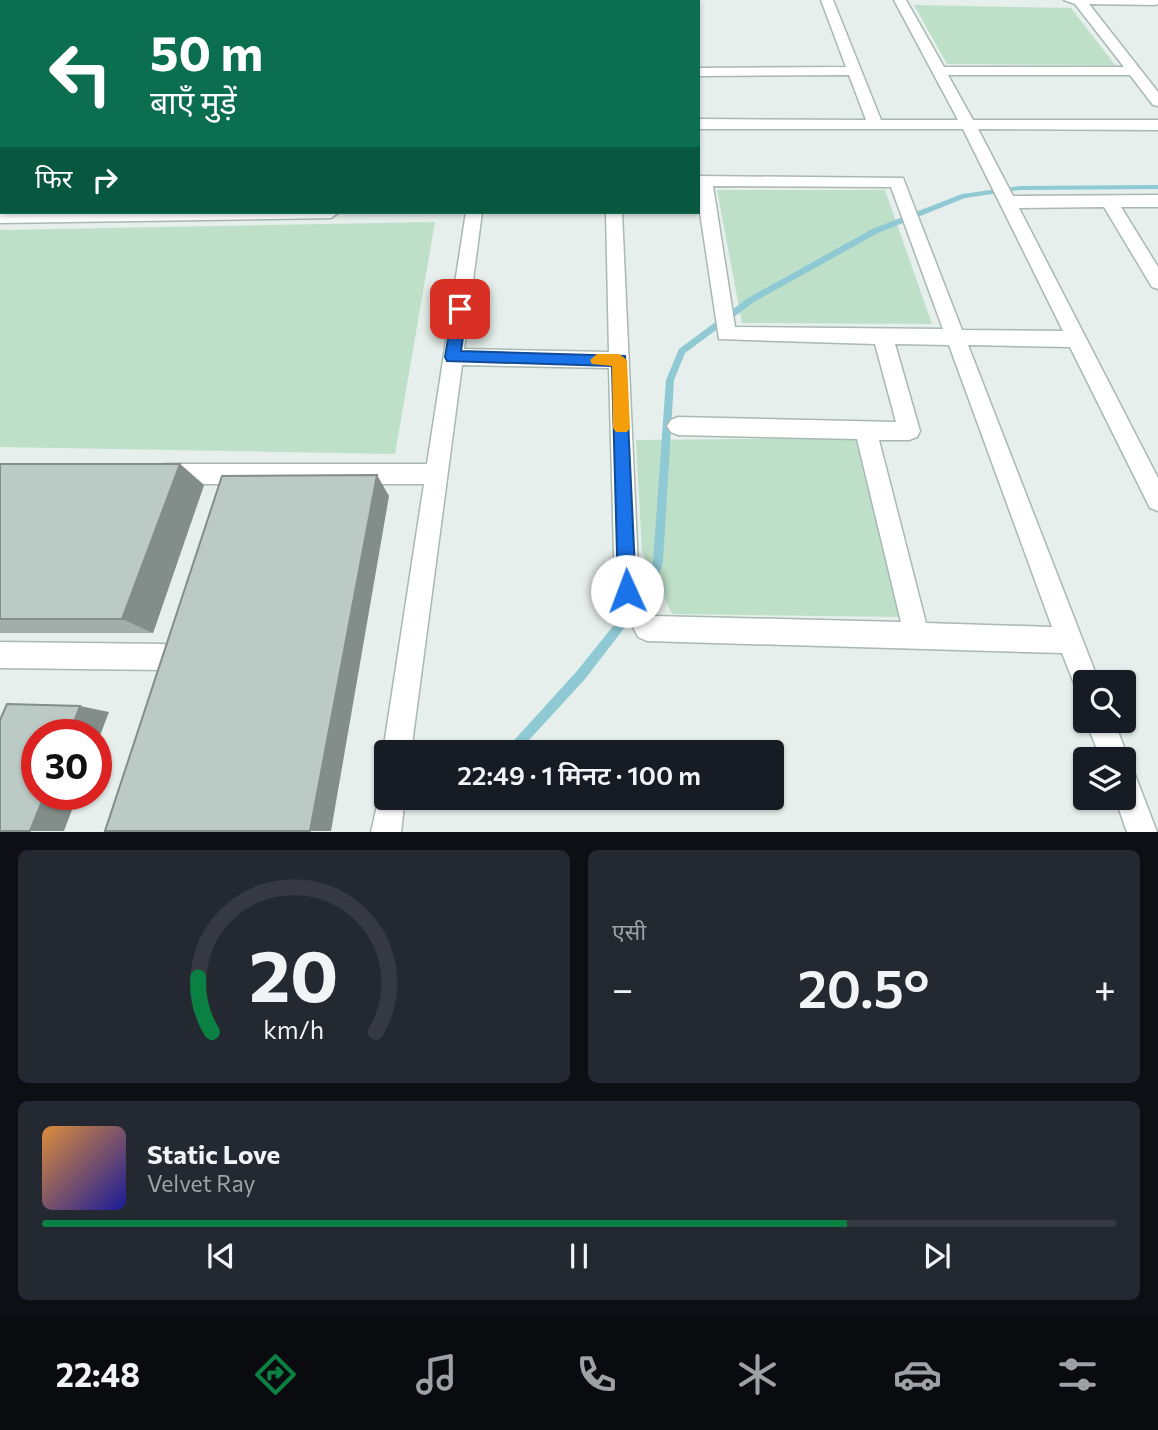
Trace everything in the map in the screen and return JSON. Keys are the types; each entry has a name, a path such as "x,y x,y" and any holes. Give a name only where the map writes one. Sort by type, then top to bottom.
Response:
{"street":[{"path":"827,0 875,124"},
{"path":"900,0 968,124 1158,501"},
{"path":"1068,0 1156,1"},
{"path":"1079,0 1158,102"},
{"path":"700,72 855,71"},
{"path":"939,71 1134,71"},
{"path":"700,124 1158,125"},
{"path":"1076,339 955,337 883,337 726,334 701,181 897,182 955,337 1081,670"},
{"path":"1003,193 1109,201 1158,201"},
{"path":"1109,201 1158,282"},
{"path":"0,218 221,214"},
{"path":"399,740 474,214"},
{"path":"614,214 627,591 647,628 1070,640"},
{"path":"678,426 909,431 883,337"},
{"path":"453,357 619,360"},
{"path":"866,430 916,634"},
{"path":"145,474 436,474"},
{"path":"216,500 225,474"},
{"path":"156,682 173,631"},
{"path":"0,655 164,657"},
{"path":"386,831 389,810"},
{"path":"1134,810 1142,831"}],"green space":[{"path":"914,5 1071,8 1115,65 947,64"},
{"path":"717,190 885,190 932,324 742,323"},
{"path":"435,222 395,454 0,447 0,230"},
{"path":"861,438 905,617 672,614 642,551 636,440"}],"building":[{"path":"0,464 180,464 122,619 0,619"},
{"path":"377,475 310,831 105,831 112,810 222,476"},
{"path":"7,704 80,706 75,719 21,719 21,810 39,810 30,831 0,831 0,720"}],"waterway":[{"path":"522,740 581,675 650,588 658,561 670,380 682,351 751,300 875,231 964,196 1020,188 1158,187"}],"slow traffic":[{"path":"597,360 619,360 622,428"}],"route":[{"path":"460,309 453,357 619,360 627,591"}]}
